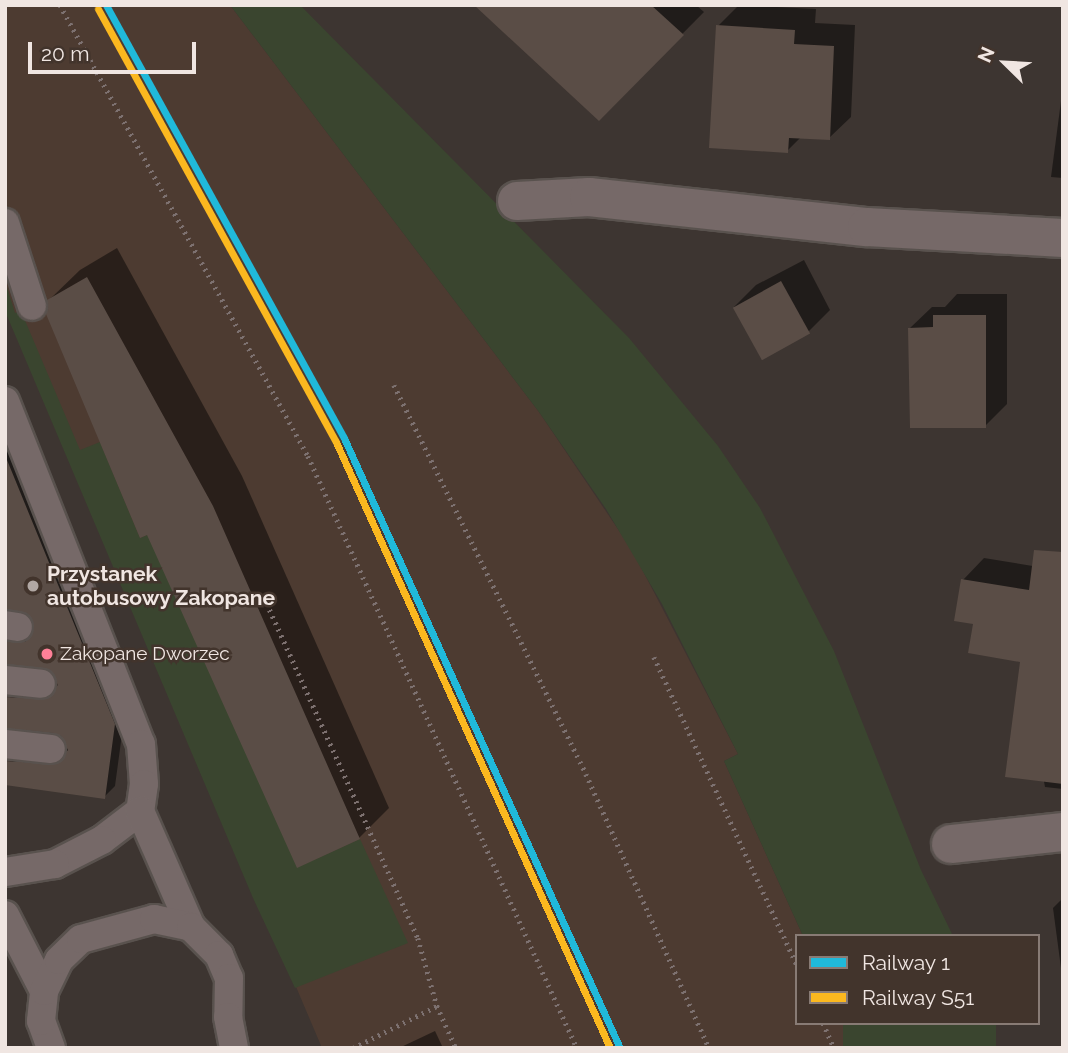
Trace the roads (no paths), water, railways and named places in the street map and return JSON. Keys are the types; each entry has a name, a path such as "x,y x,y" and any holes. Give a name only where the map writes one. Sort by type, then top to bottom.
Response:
{"street":[{"path":"517,201 589,197 867,227 1063,238"},
{"path":"951,844 1063,832"}],"lane":[{"path":"5,223 32,306"},
{"path":"5,401 141,744 140,811 191,927 219,955 229,978 228,1017 234,1048"},
{"path":"5,680 41,684"},
{"path":"5,744 51,749"},
{"path":"5,872 55,864 102,840 140,811"},
{"path":"5,915 44,991"},
{"path":"51,1048 41,1021 44,991 59,960 81,939 154,919 191,927"}],"rail line":[{"name":"1","path":"106,5 344,438 620,1048"},
{"name":"S51","path":"98,9 336,442 610,1048"}],"place":[{"name":"Przystanek autobusowy Zakopane","path":"33,586"},
{"name":"Zakopane Dworzec","path":"47,654"}]}
